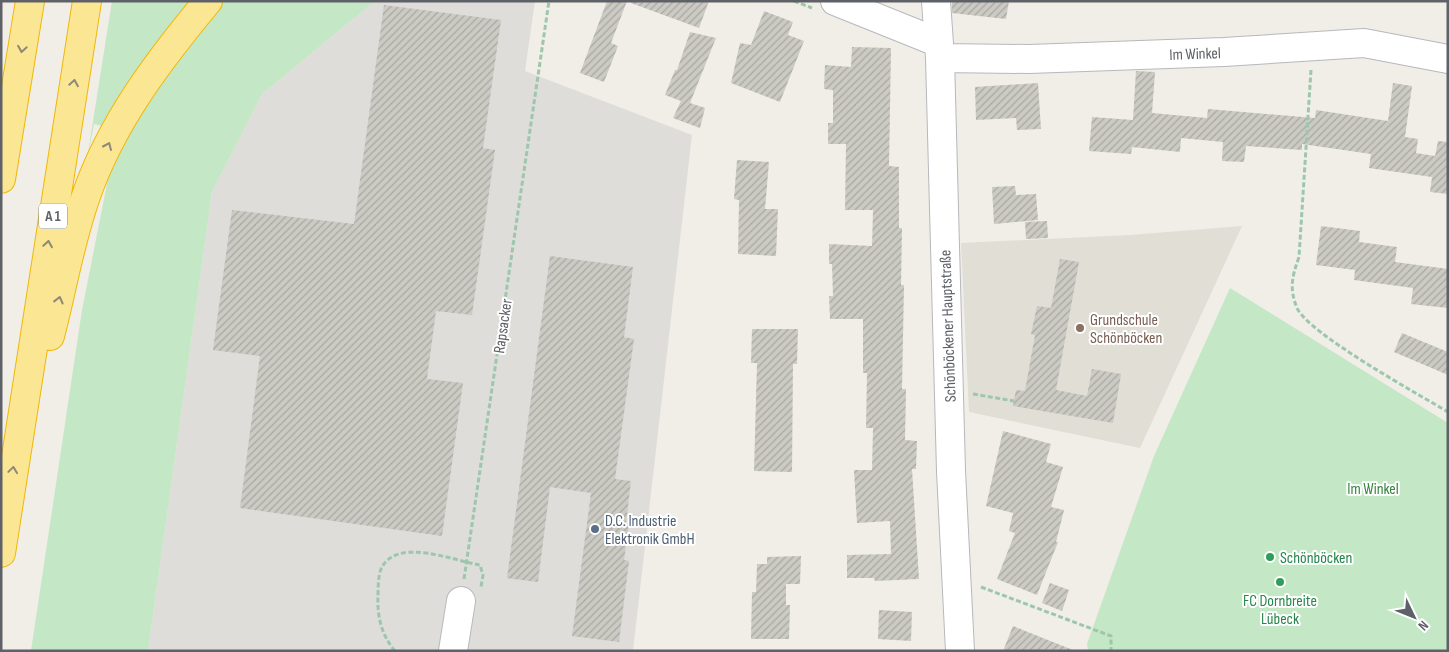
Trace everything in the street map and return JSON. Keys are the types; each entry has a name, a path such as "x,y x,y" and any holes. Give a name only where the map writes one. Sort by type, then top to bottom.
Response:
{"highway":[{"path":"1,179 30,1"},
{"name":"A 1","path":"1,553 87,1"},
{"path":"19,430 50,337 90,188 116,129 165,53 208,1"}],"street":[{"path":"834,1 939,50"},
{"name":"Schönböckener Hauptstraße","path":"936,1 951,471 960,651"},
{"name":"Im Winkel","path":"939,50 1029,58 1224,52 1364,42 1448,60"},
{"path":"453,651 470,598"}],"path":[{"name":"Rapsacker","path":"470,598 467,563 548,1"},
{"path":"1313,45 1299,257 1290,282 1298,309 1318,332 1448,412"},
{"path":"971,394 1014,401"},
{"path":"395,651 386,641 377,613 382,567 395,554 413,551 480,565 483,574 470,598"},
{"path":"957,578 1111,636 1111,651"}],"shaded area":[{"path":"375,1 535,1 525,71 692,135 633,651 148,651 212,192 262,94"},
{"name":"Grundschule Schönböcken","path":"1242,226 1140,448 969,412 961,243 1130,235"}],"green space":[{"path":"112,1 375,1 262,94 212,192 148,651 31,651 82,310 108,179 87,159","holes":["94,124 102,126 89,155 88,155"]},
{"path":"1230,288 1448,423 1448,651 1088,651 1087,644 1154,456"}],"building":[{"path":"607,1 627,1 611,43 618,46 604,82 580,73"},
{"path":"631,1 709,1 699,28 631,3"},
{"path":"952,1 1009,1 1006,19 952,13"},
{"path":"384,5 501,20 483,148 495,150 472,315 436,311 427,379 463,383 442,536 240,508 260,356 213,350 232,210 354,224"},
{"path":"764,11 793,22 788,35 804,41 780,102 731,83 740,43 751,45"},
{"path":"690,32 716,38 690,103 705,108 700,128 673,118 681,101 665,95 675,70 677,70"},
{"path":"852,47 891,48 889,166 899,167 899,228 902,228 901,285 904,285 902,389 906,389 905,440 917,441 916,469 912,469 919,579 875,581 874,578 847,578 847,555 891,554 890,521 857,523 854,470 872,470 873,428 866,428 867,373 863,373 863,319 830,319 829,296 833,296 832,264 829,264 829,244 872,246 873,210 845,210 846,144 828,144 828,123 833,123 833,90 824,89 825,65 851,67"},
{"path":"1136,71 1155,72 1152,113 1207,118 1208,109 1315,118 1316,110 1388,121 1393,83 1412,86 1405,137 1418,139 1416,153 1435,156 1438,141 1448,142 1448,194 1430,192 1432,177 1369,168 1371,154 1302,144 1302,150 1246,146 1244,162 1222,161 1223,142 1181,138 1180,152 1132,147 1131,154 1089,151 1092,117 1133,120"},
{"path":"1038,83 1041,129 1017,130 1016,118 976,120 975,87"},
{"path":"737,160 769,162 765,209 778,209 776,256 738,254 739,200 734,199"},
{"path":"1015,186 1016,195 1036,194 1038,220 994,224 992,187"},
{"path":"1047,221 1048,238 1026,239 1025,222"},
{"path":"1321,226 1360,231 1359,242 1397,247 1395,262 1448,269 1448,308 1411,304 1413,288 1354,280 1355,270 1316,265"},
{"path":"550,256 633,267 624,337 634,339 615,479 631,481 626,523 629,524 624,560 629,561 619,642 572,636 591,493 550,487 538,582 507,578"},
{"path":"1060,259 1079,262 1056,390 1087,396 1092,369 1121,374 1113,423 1013,406 1016,390 1025,391 1035,335 1031,334 1037,306 1051,308"},
{"path":"752,329 798,329 797,364 793,364 792,472 754,471 757,363 751,363"},
{"path":"1402,333 1448,352 1448,375 1394,352"},
{"path":"1003,431 1051,444 1046,462 1063,467 1051,507 1064,510 1056,542 1058,542 1037,595 997,579 1015,533 1009,531 1013,513 986,506"},
{"path":"801,556 800,584 786,584 786,605 790,605 789,639 751,639 752,592 756,592 757,564 767,564 767,557"},
{"path":"1050,583 1069,590 1062,611 1042,603"},
{"path":"879,610 912,612 911,641 878,639"},
{"path":"1013,626 1073,650 1073,651 1003,651"}],"place":[{"name":"Grundschule Schönböcken","path":"1080,328"},
{"name":"D.C. Industrie Elektronik GmbH","path":"595,529"},
{"name":"Schönböcken","path":"1270,557"},
{"name":"FC Dornbreite Lübeck","path":"1280,582"}]}
